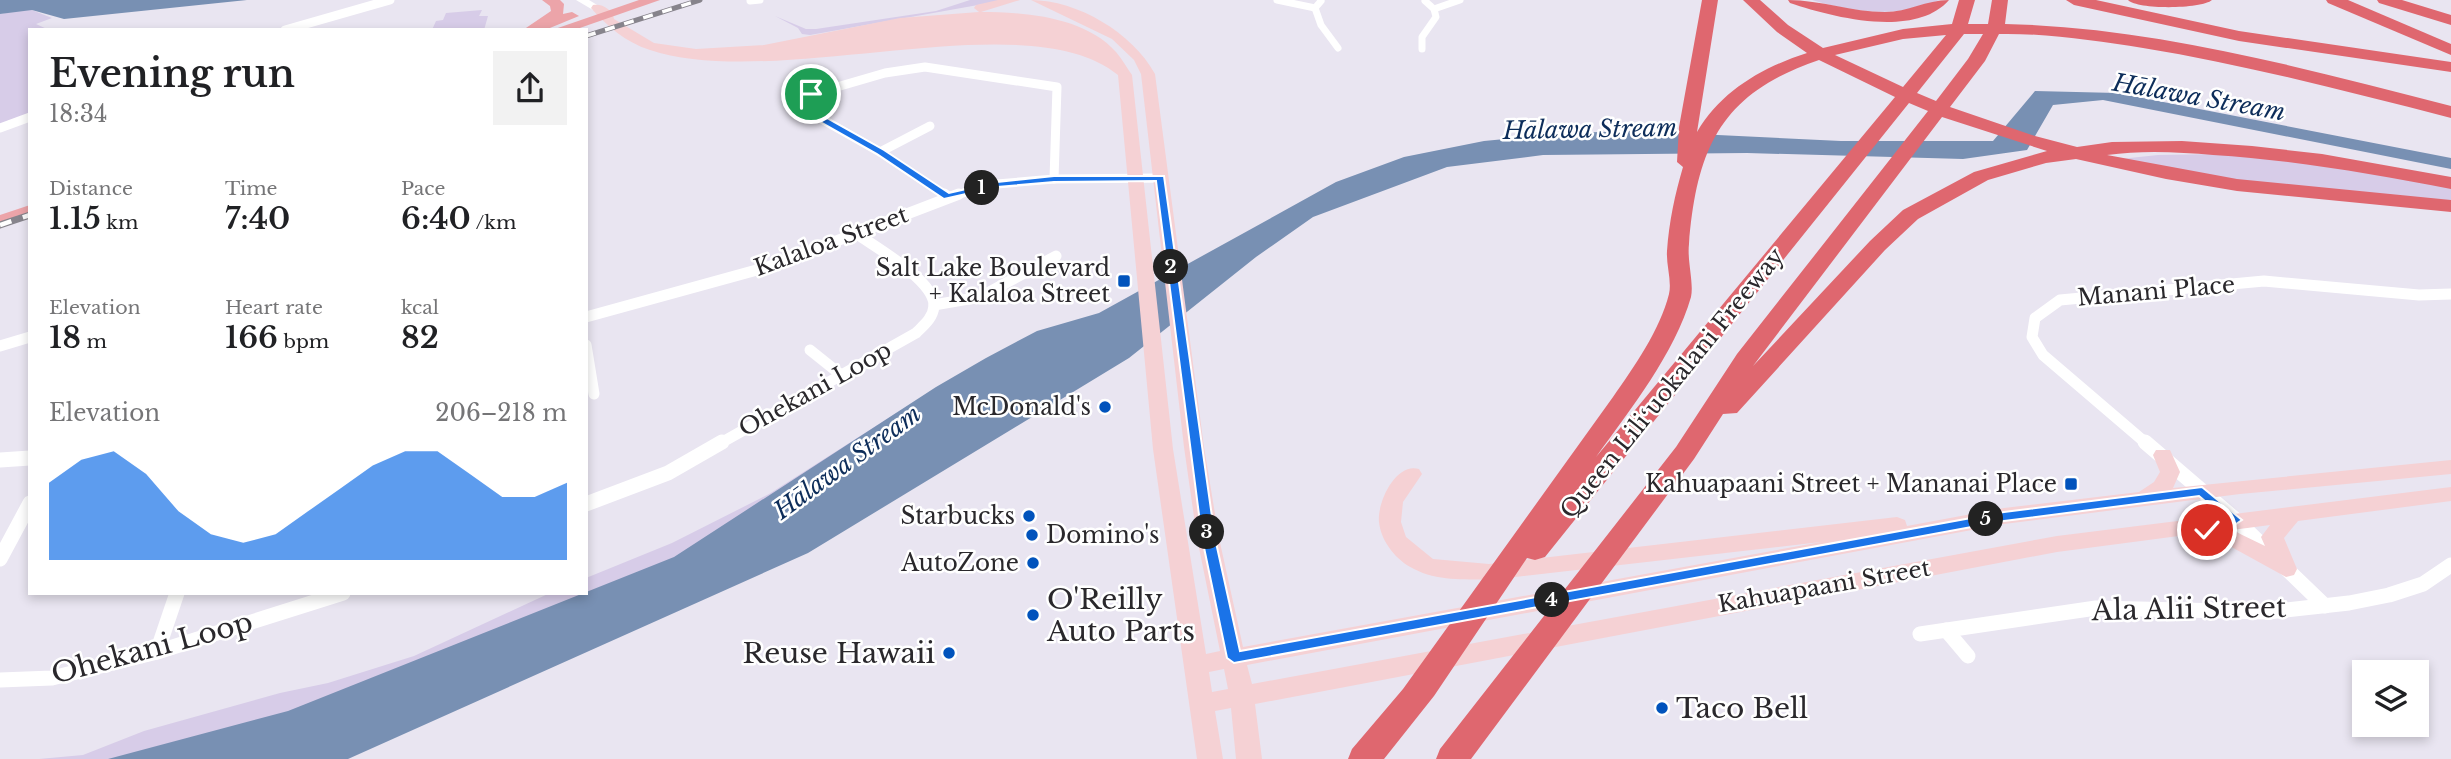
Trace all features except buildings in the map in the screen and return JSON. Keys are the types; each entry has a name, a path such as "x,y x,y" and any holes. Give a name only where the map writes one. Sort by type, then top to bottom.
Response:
{"highway":[{"path":"1414,698 1642,373 1666,328 1681,289 1677,269 1691,164 1688,127 1710,0"},
{"path":"1751,0 1787,32 1833,61 1935,109 2066,151 2166,174 2292,194 2451,206"},
{"path":"1796,0 1839,11 1889,16 1911,14 1941,0"},
{"name":"Queen Liliʻuokalani Freeway","path":"1364,759 1955,35 1968,0"},
{"name":"Queen Liliʻuokalani Freeway","path":"1752,366 1896,161 1985,48 1997,23 2000,0"},
{"path":"1985,48 2010,15 2015,0"},
{"path":"2066,0 2287,44 2449,65"},
{"path":"2074,0 2145,17"},
{"path":"2102,0 2250,30 2449,65"},
{"path":"2136,0 2204,0"},
{"path":"2334,0 2451,50"},
{"path":"2385,0 2451,18"},
{"path":"2399,0 2451,18"},
{"path":"1691,164 1714,119 1732,100 1760,80 1829,48 1901,33 1967,29 2054,32 2173,48 2280,70 2451,113"},
{"path":"1452,759 1752,366 1881,241 1922,206 1959,186 2022,164 2125,148 2211,148 2312,158 2451,183"}],"main road":[{"path":"532,28 558,12 556,4 549,0"},
{"path":"602,12 621,0"},
{"path":"537,28 614,9 636,0"},
{"path":"564,28 602,12 653,0"},
{"path":"602,12 621,30 647,46 702,54 729,52 931,18 1014,0"},
{"path":"1037,0 1121,38 1142,59 1148,74 1178,331 1208,538 1242,696 1249,759"},
{"path":"931,18 1016,17 1065,26 1107,47 1118,60 1125,75 1137,177 1152,354 1168,487 1210,759"},
{"path":"588,30 621,30"},
{"path":"0,209 28,199"},
{"path":"0,221 28,211"},
{"path":"2147,497 2162,488 2167,480 2170,471 2162,455"},
{"name":"Kahuapaani Street","path":"1196,665 2004,516 2147,497 2451,467"},
{"path":"1412,474 1392,497 1389,528 1397,544 1412,557 1427,566 1454,571 1489,572 1854,528 2004,516"},
{"name":"Kahuapaani Street","path":"1200,704 2057,544 2451,494"},
{"path":"2286,569 2272,537 2293,512"},
{"path":"2190,527 2234,538 2286,569"}],"street":[{"path":"292,28 390,0"},
{"path":"581,0 602,12"},
{"path":"752,0 749,2 760,0"},
{"path":"1277,0 1315,8"},
{"path":"1434,9 1460,0"},
{"path":"1315,8 1321,1"},
{"path":"1422,49 1422,37 1436,17 1434,9 1424,1"},
{"path":"1315,8 1317,17 1338,48"},
{"path":"948,197 880,152 797,105 800,99 906,68 925,67 1057,87 1054,179"},
{"path":"0,128 28,118"},
{"path":"880,152 930,125"},
{"name":"Kalaloa Street","path":"588,316 771,266 948,197 997,184 1054,179 1161,178"},
{"path":"857,234 926,284 934,304 980,297 1056,256"},
{"name":"Manani Place","path":"2325,606 2236,520 2043,355 2032,337 2035,318 2060,300 2264,281 2418,295 2451,294"},
{"name":"Ohekani Loop","path":"588,503 668,473 916,333 929,320 934,304"},
{"path":"0,346 28,338"},
{"path":"810,350 840,374"},
{"path":"588,357 594,394"},
{"path":"0,460 28,458"},
{"path":"0,559 28,507"},
{"name":"Ala Alii Street","path":"1920,634 2096,608 2254,612 2325,606 2408,589 2423,584 2451,565"},
{"path":"157,652 176,595"},
{"name":"Ohekani Loop","path":"0,680 52,678 157,652 337,595"},
{"path":"1946,630 1968,656"}],"shaded area":[{"path":"970,0 1006,0 810,35 802,34 798,28 775,16 806,29 816,29 936,11"},
{"path":"1812,0 1939,0 1908,10 1876,12"},
{"path":"32,10 52,18 36,24 45,28 28,28 28,114 0,124 0,14"},
{"path":"482,10 479,16 488,16 485,28 433,28 436,21 443,20 446,13"},
{"path":"2216,154 2312,162 2451,187 2451,202 2275,188 2120,159"},
{"path":"901,410 745,537 223,759 39,759 83,755 144,731 280,693 328,683 414,656 546,595 588,595 588,577 672,543 769,494"}],"water":[{"path":"0,0 247,0 64,19 32,10 0,14"},
{"name":"Hālawa Stream","path":"2035,91 2117,93 2451,158 2451,169 2103,100 2053,105 2027,150 1963,159 1747,153 1543,155 1447,167 1313,217 1256,257 1129,358 808,553 348,759 108,759 288,711 579,595 588,595 588,591 674,557 936,387 986,358 1037,331 1099,313 1336,182 1404,157 1484,141 1567,133 1635,131 1841,141 1993,141"}],"railway":[{"path":"588,35 700,0"},
{"path":"0,225 28,216"}],"place":[{"name":"Salt Lake Boulevard + Kalaloa Street","path":"1124,281"},
{"name":"McDonald's","path":"1105,407"},
{"name":"Kahuapaani Street + Mananai Place","path":"2071,484"},
{"name":"Starbucks","path":"1029,516"},
{"name":"Domino's","path":"1032,535"},
{"name":"AutoZone","path":"1033,563"},
{"name":"O'Reilly Auto Parts","path":"1033,615"},
{"name":"Reuse Hawaii","path":"949,653"},
{"name":"Taco Bell","path":"1662,708"}],"route":[{"path":"811,94 800,99 797,105 880,152 948,197 997,184 1054,179 1161,178 1194,447 1208,538 1234,658 2004,516 2112,501 2202,491 2236,520 2190,527 2207,530"}]}
